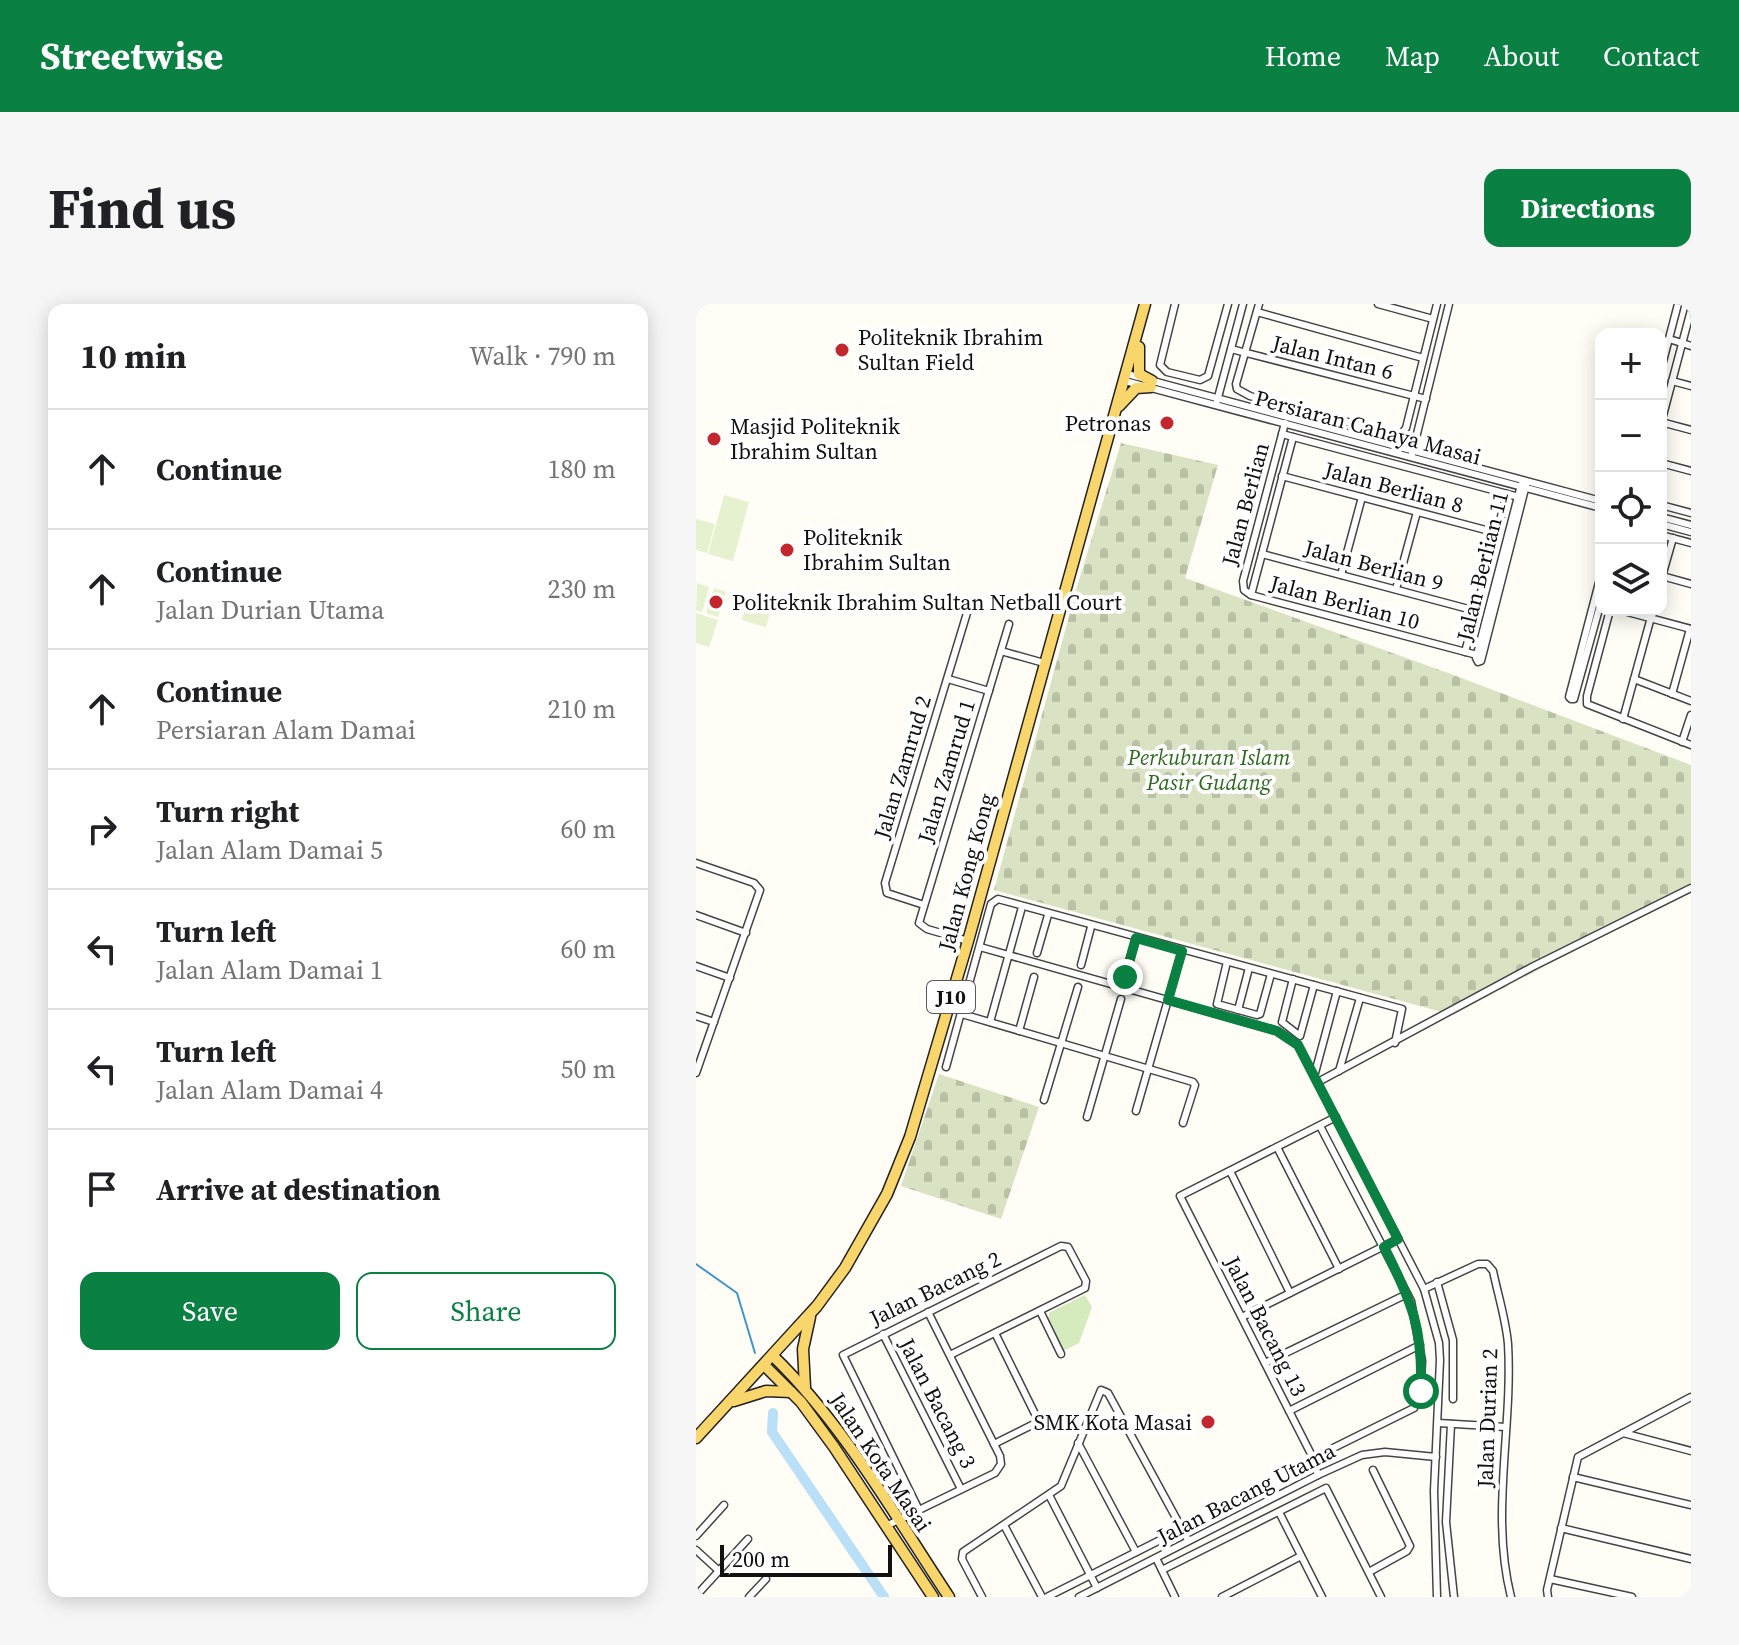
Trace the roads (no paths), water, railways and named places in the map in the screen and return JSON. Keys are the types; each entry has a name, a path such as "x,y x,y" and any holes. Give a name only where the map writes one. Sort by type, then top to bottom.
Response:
{"main road":[{"name":"Jalan Kong Kong","path":"696,1438 812,1312 845,1268 887,1194 914,1125 968,941 1145,304"},
{"path":"1139,329 1138,372 1151,384"},
{"path":"1118,408 1136,388 1151,384"},
{"path":"805,1387 803,1349 812,1312"},
{"name":"Jalan Kota Masai","path":"773,1356 805,1387 830,1418 949,1597"},
{"name":"Jalan Kota Masai","path":"764,1365 791,1392 834,1447 933,1597"},
{"path":"725,1406 751,1394 791,1392"}],"street":[{"path":"1175,304 1159,361 1162,369 1200,380 1208,376 1228,304"},
{"path":"1217,403 1243,304"},
{"path":"1259,304 1237,389 1250,396 1397,435 1406,428 1437,304"},
{"path":"1378,304 1433,319"},
{"path":"1412,454 1449,304"},
{"path":"1667,346 1678,304"},
{"path":"1667,400 1691,310"},
{"path":"1257,312 1423,358"},
{"path":"1669,339 1691,346"},
{"name":"Jalan Intan 6","path":"1231,349 1426,399"},
{"path":"1179,389 1182,376"},
{"name":"Persiaran Cahaya Masai","path":"1126,378 1524,484 1595,506"},
{"path":"1672,381 1691,386"},
{"name":"Persiaran Cahaya Masai","path":"1151,384 1179,389 1217,403"},
{"name":"Jalan Berlian","path":"1251,595 1244,590 1243,581 1286,421"},
{"path":"1667,424 1691,430"},
{"path":"1282,434 1520,497"},
{"path":"1251,595 1293,437"},
{"path":"1667,465 1691,471"},
{"name":"Jalan Berlian 8","path":"1282,476 1497,533"},
{"name":"Persiaran Cahaya Masai","path":"1524,484 1595,500"},
{"name":"Jalan Berlian 11","path":"1477,655 1476,661 1480,662 1524,484"},
{"path":"1465,652 1507,494"},
{"path":"1341,575 1362,497"},
{"path":"1667,507 1691,513"},
{"path":"1396,589 1417,512"},
{"path":"1667,519 1691,525"},
{"path":"1667,526 1691,532"},
{"path":"1667,536 1691,543"},
{"path":"1667,560 1673,538"},
{"name":"Jalan Berlian 9","path":"1262,554 1476,611"},
{"path":"1667,579 1691,584"},
{"name":"Jalan Berlian 10","path":"1251,595 1477,655"},
{"path":"1599,604 1574,699 1571,699 1599,604"},
{"name":"Jalan Zamrud 2","path":"924,905 887,893 885,883 967,613"},
{"path":"1608,616 1586,702 1591,708 1691,745"},
{"path":"1643,616 1690,629 1672,694"},
{"path":"1623,719 1651,618"},
{"name":"Jalan Zamrud 1","path":"968,941 921,927 919,923 1009,624"},
{"path":"1001,651 1044,663"},
{"path":"948,679 989,691"},
{"path":"1634,679 1691,701"},
{"path":"1682,742 1691,715"},
{"path":"696,863 759,887 760,893 696,1073"},
{"path":"1318,1082 1532,967 1691,888"},
{"path":"946,1067 994,901 998,899 1091,927 1402,1009 1395,1043"},
{"path":"990,1022 1022,907"},
{"path":"696,915 746,933"},
{"path":"1037,953 1048,915"},
{"path":"1081,965 1091,927"},
{"path":"1125,977 1136,938"},
{"path":"980,947 1277,1031 1298,1045 1424,1289 1439,1343 1433,1543 1437,1597"},
{"path":"1136,1111 1182,951"},
{"path":"1227,962 1217,1004 1238,1010 1260,1014 1271,974"},
{"path":"696,966 730,978"},
{"path":"1238,1010 1249,968"},
{"path":"1019,1031 1034,977"},
{"path":"1293,979 1282,1022 1300,1036 1314,985"},
{"path":"1044,1100 1078,987"},
{"path":"1314,1074 1337,991"},
{"path":"1339,1071 1360,998"},
{"path":"1087,1117 1121,999"},
{"path":"962,1014 1195,1083 1183,1123"},
{"path":"696,1016 714,1022"},
{"path":"1290,1293 1230,1171 1336,1117"},
{"path":"1313,1458 1414,1408 1421,1391 1420,1345 1415,1315 1407,1294 1320,1126"},
{"path":"1277,1147 1339,1269"},
{"name":"Jalan Bacang 13","path":"1230,1171 1180,1196 1313,1458 1318,1475"},
{"path":"1242,1317 1398,1239"},
{"name":"Jalan Bacang 2","path":"919,1510 846,1365 844,1353 1064,1245 1069,1248 1087,1284 1085,1288 1040,1311"},
{"name":"Jalan Durian 2","path":"1424,1289 1483,1262 1491,1267 1508,1339 1502,1531 1505,1573 1511,1597"},
{"path":"1437,1282 1453,1340 1453,1399"},
{"path":"1265,1363 1407,1294"},
{"path":"950,1355 1040,1311 1061,1354"},
{"path":"886,1526 1000,1467 1002,1460 928,1312"},
{"path":"994,1444 1030,1426 1036,1422 1037,1416 995,1333"},
{"name":"Jalan Bacang 3","path":"883,1334 961,1489"},
{"path":"1289,1411 1420,1345"},
{"path":"982,1597 965,1563 963,1552 1061,1485 1098,1392 1105,1390 1188,1540"},
{"path":"1548,1597 1579,1456 1691,1397"},
{"path":"1438,1423 1506,1427"},
{"path":"1451,1424 1446,1522 1454,1597"},
{"path":"1623,1433 1691,1451"},
{"path":"1078,1443 1136,1552"},
{"name":"Jalan Bacang Utama","path":"1079,1597 1362,1455 1436,1457"},
{"path":"1369,1572 1407,1551 1410,1546 1373,1470"},
{"path":"1573,1477 1691,1505"},
{"path":"1162,1570 1326,1488 1381,1597"},
{"path":"1049,1495 1097,1588"},
{"path":"696,1536 724,1505"},
{"path":"1279,1512 1322,1597"},
{"path":"1004,1525 1044,1597 1182,1529"},
{"path":"1561,1528 1691,1559"},
{"path":"696,1596 748,1539"},
{"path":"696,1550 719,1571"},
{"path":"1222,1597 1301,1556"},
{"path":"1156,1558 1175,1597"},
{"path":"749,1597 766,1579"},
{"path":"1550,1579 1632,1597"}],"waterway":[{"path":"696,1264 737,1293 755,1353"},
{"path":"773,1413 772,1432 884,1597"}],"place":[{"name":"Politeknik Ibrahim Sultan Field","path":"842,350"},
{"name":"Petronas","path":"1167,423"},
{"name":"Masjid Politeknik Ibrahim Sultan","path":"714,439"},
{"name":"Politeknik Ibrahim Sultan","path":"787,550"},
{"name":"Politeknik Ibrahim Sultan Netball Court","path":"716,602"},
{"name":"SMK Kota Masai","path":"1208,1422"}],"park label":[{"name":"Perkuburan Islam Pasir Gudang","path":"1209,770"}]}
